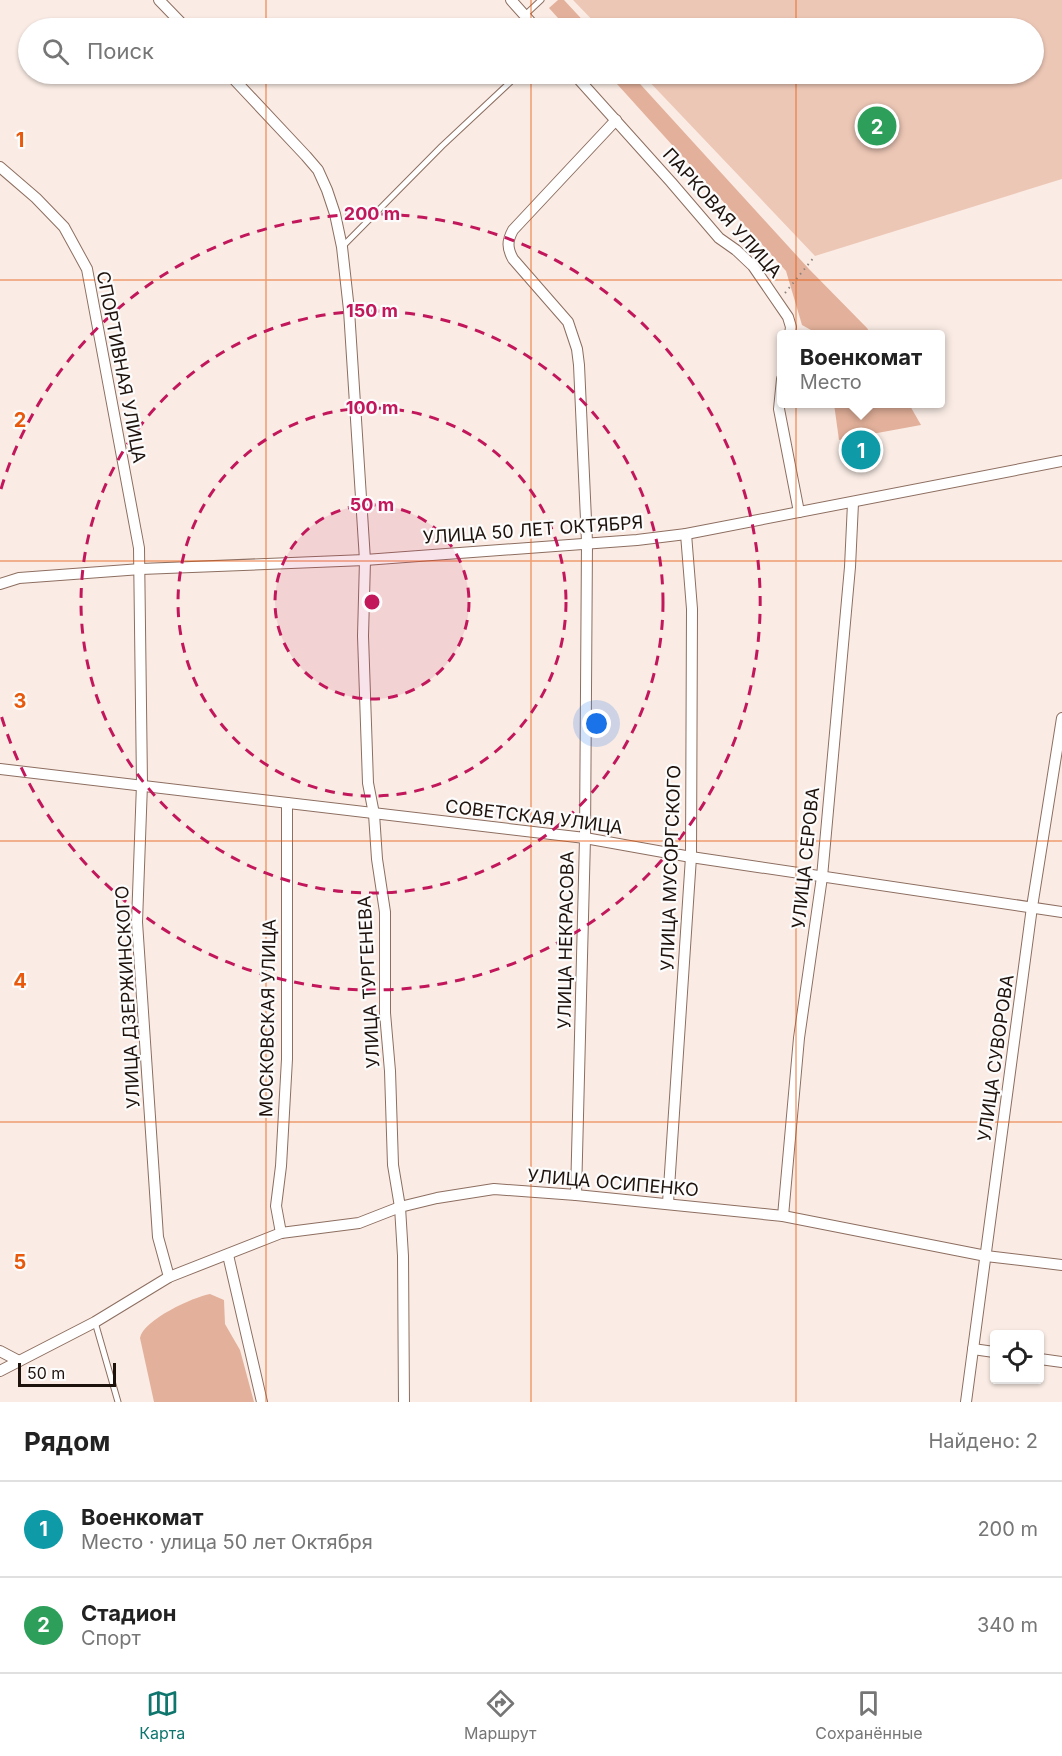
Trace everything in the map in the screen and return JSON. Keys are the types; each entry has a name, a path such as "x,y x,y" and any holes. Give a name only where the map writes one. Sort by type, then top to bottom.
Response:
{"street":[{"path":"159,0 176,18"},
{"path":"511,0 528,18"},
{"name":"УЛИЦА ТУРГЕНЕВА","path":"238,84 318,170 327,190 342,247 349,310 365,560 363,636 368,783 374,814 377,859 385,912 385,1013 390,1071 393,1165 400,1207 403,1256 404,1402"},
{"name":"ПАРКОВАЯ УЛИЦА","path":"583,84 719,238 753,266 788,317 791,330"},
{"path":"587,542 577,349 568,322 513,259 508,249 508,239 513,230 616,120"},
{"name":"СПОРТИВНАЯ УЛИЦА","path":"0,167 36,198 64,227 87,269 141,569"},
{"path":"779,408 799,512"},
{"name":"УЛИЦА 50 ЛЕТ ОКТЯБРЯ","path":"0,584 19,578 141,569 365,560 637,540 686,534 853,503 1062,461"},
{"name":"УЛИЦА СЕРОВА","path":"783,1216 798,1038 822,877 850,567 853,503"},
{"name":"УЛИЦА МУСОРГСКОГО","path":"668,1203 691,857 692,609 686,534"},
{"name":"УЛИЦА НЕКРАСОВА","path":"576,1194 585,838 587,542"},
{"name":"УЛИЦА ДЗЕРЖИНСКОГО","path":"141,569 141,784 137,922 158,1237 169,1277"},
{"name":"УЛИЦА СУВОРОВА","path":"966,1402 1032,907 1062,718"},
{"name":"СОВЕТСКАЯ УЛИЦА","path":"0,769 585,838 691,857 1062,912"},
{"name":"МОСКОВСКАЯ УЛИЦА","path":"281,1233 276,1206 281,1166 287,1059 287,802"},
{"name":"УЛИЦА ОСИПЕНКО","path":"0,1371 95,1322 169,1277 281,1233 359,1223 400,1207 437,1198 494,1189 576,1194 783,1216 986,1256 1062,1265"},
{"path":"228,1255 262,1402"},
{"path":"973,1349 990,1351"},
{"path":"0,1351 19,1361"},
{"path":"1044,1360 1062,1362"}],"lane":[{"path":"525,15 541,0"},
{"path":"342,247 442,146 508,84"},
{"path":"95,1322 118,1402"}],"path":[{"path":"778,302 815,256"}],"shaded area":[{"path":"558,0 564,0 581,18 558,18 549,8"},
{"path":"573,0 1062,0 1062,179 815,256 652,84 1044,84 1044,18 590,18"},
{"path":"617,84 640,84 809,269 868,330 811,330 802,325 786,271"},
{"path":"835,408 911,408 921,425 839,440"},
{"path":"210,1294 224,1300 225,1324 240,1350 254,1402 154,1402 140,1338 143,1331 170,1310"}],"place":[{"name":"Стадион","path":"877,126"},
{"name":"Военкомат","path":"861,450"}]}
